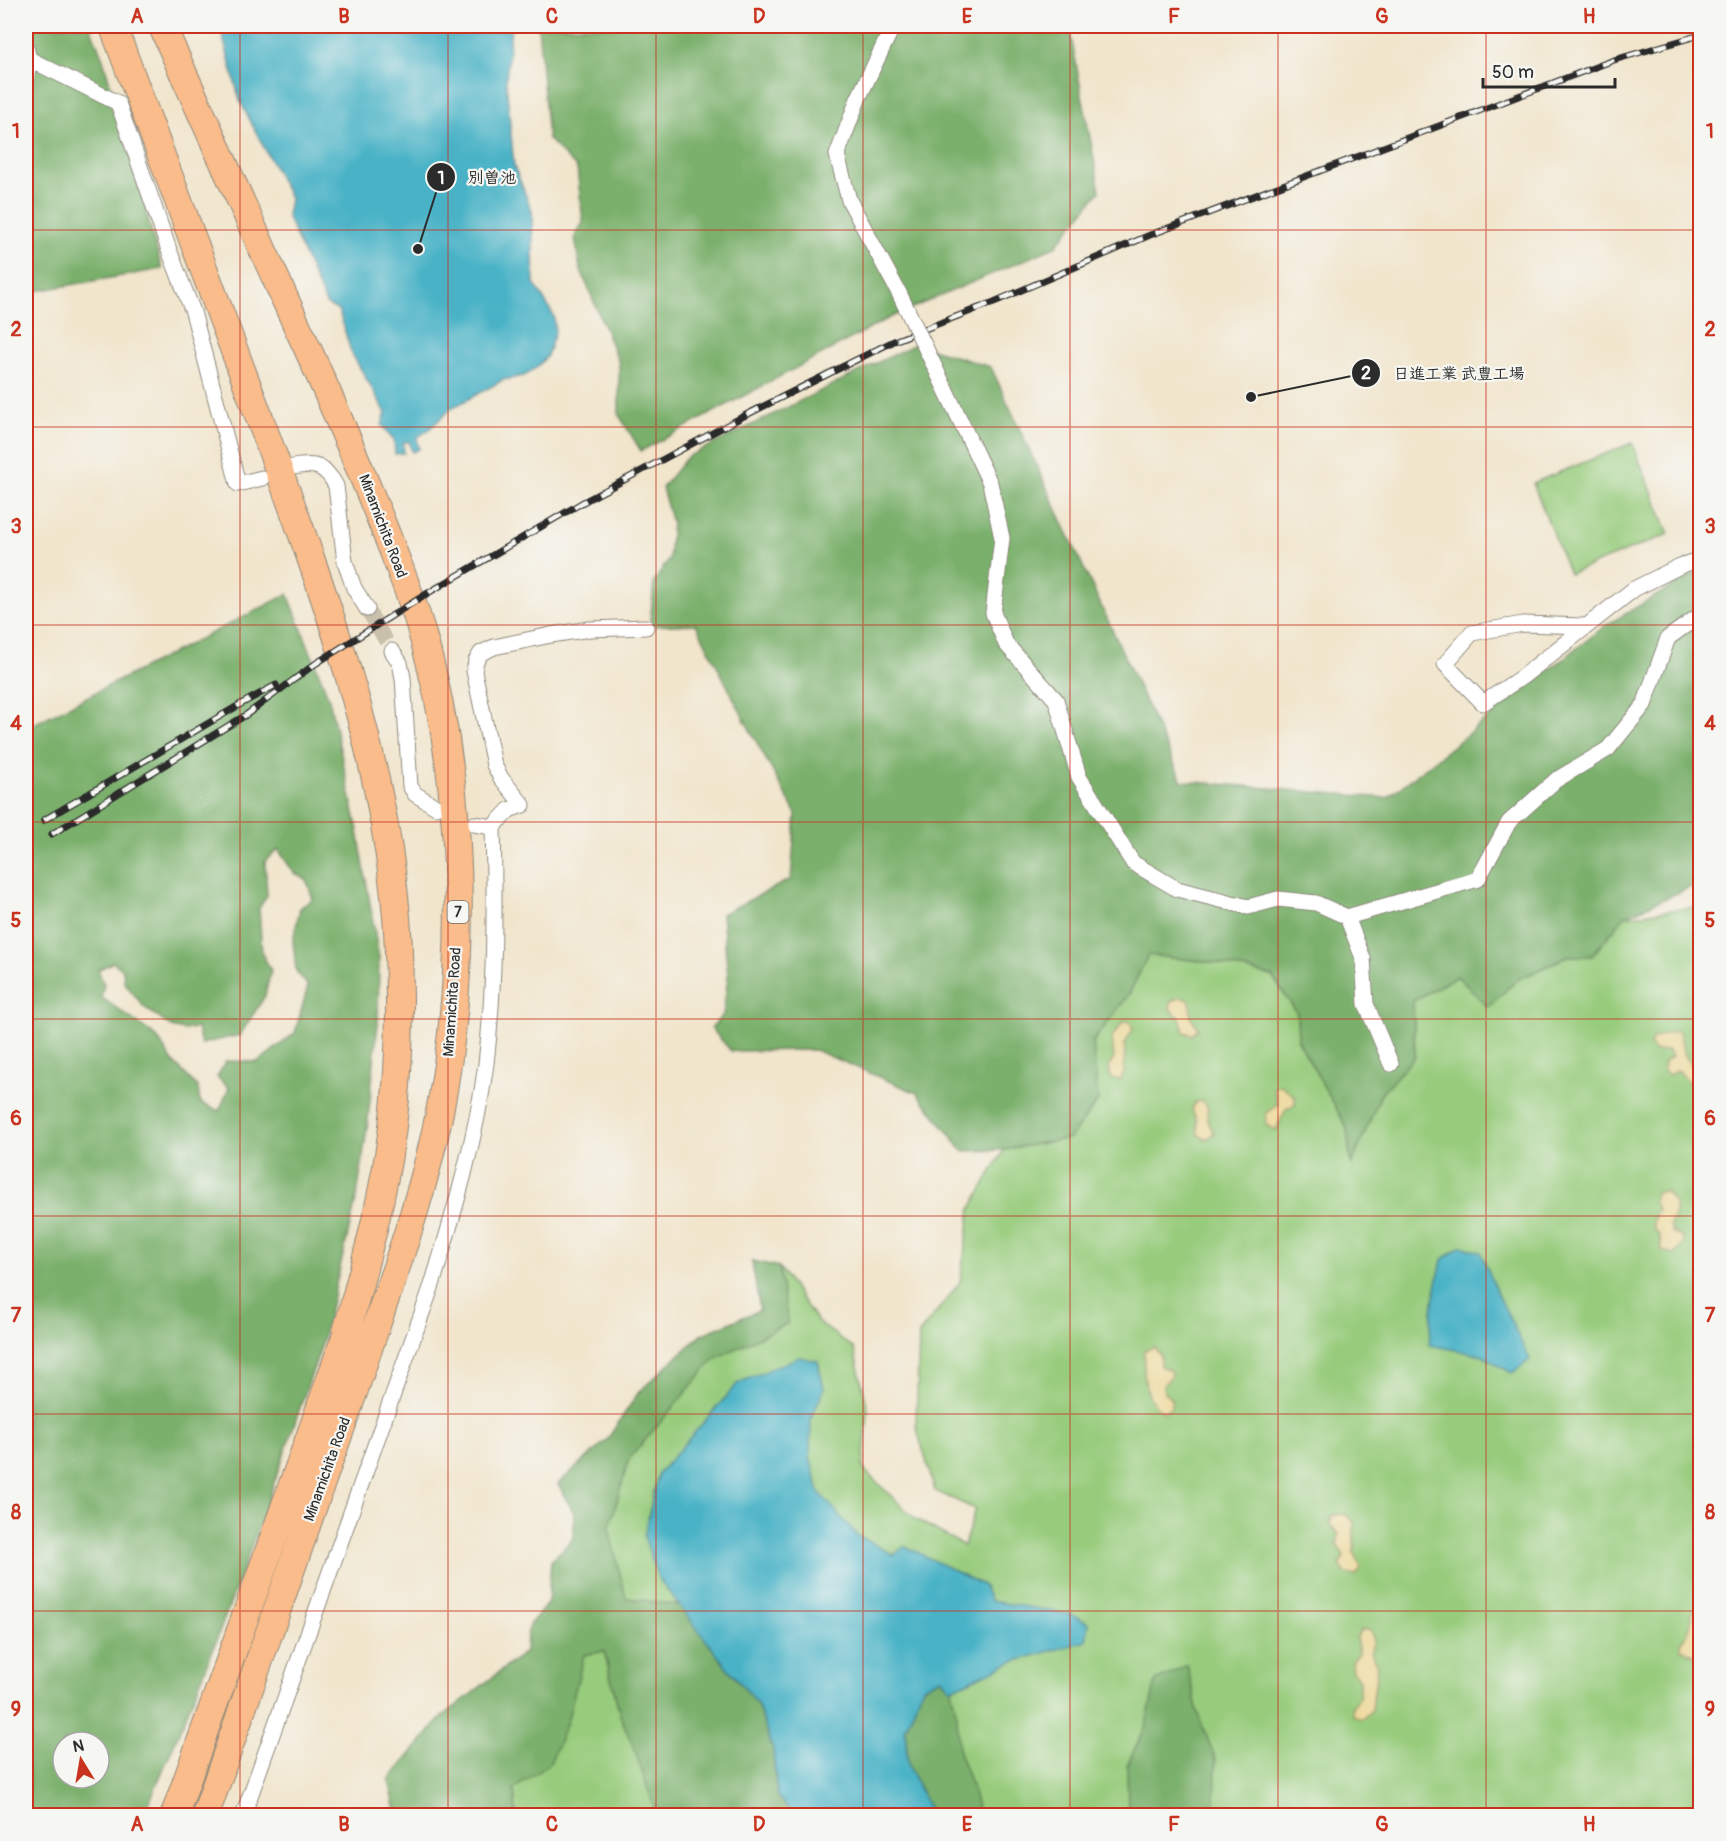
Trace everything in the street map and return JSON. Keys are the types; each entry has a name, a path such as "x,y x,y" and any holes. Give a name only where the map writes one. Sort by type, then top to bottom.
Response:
{"highway":[{"name":"Minamichita Road","path":"113,26 302,531 344,658 366,739 382,811 398,938 399,1019 392,1132 381,1195 364,1268 345,1338 174,1815"},
{"name":"Minamichita Road","path":"162,26 348,436 402,573 420,627 442,721 456,836 458,902 454,999 448,1055 439,1114 424,1178 347,1412 205,1815"}],"street":[{"path":"893,26 858,99 837,155 849,200 899,293 990,483 1002,538 993,613 1006,644 1056,700 1078,777 1133,862 1177,889 1248,907 1278,899 1316,903 1347,917 1478,879 1509,822 1556,780 1608,749 1644,705 1668,638 1701,615"},
{"path":"26,84 27,53 118,103 193,312 238,484 262,478"},
{"path":"293,467 320,466 330,475 336,486 345,562 354,588 367,609"},
{"path":"1584,626 1523,624 1472,633 1445,664 1483,703 1522,677 1634,589 1680,566 1701,559"},
{"path":"243,1815 432,1285 454,1210 478,1109 492,1005 495,922 494,827 509,810 523,805 501,778 494,765 474,671 476,661 482,653 494,647 551,635 590,629 646,627"},
{"path":"392,651 400,663 404,678 410,786 415,794 436,807"},
{"path":"474,824 494,827"},
{"path":"1347,917 1363,958 1366,1004 1391,1064"}],"green space":[{"path":"26,26 90,26 103,59 162,269 36,291 26,288"},
{"path":"538,26 1069,26 1100,191 1055,247 891,317 641,451 619,415 619,363 580,268 575,237 583,222 577,168 548,139"},
{"path":"915,344 991,367 1182,781 1387,798 1606,625 1700,571 1700,883 1625,916 1591,956 1568,956 1517,980 1488,1007 1457,976 1413,1001 1415,1056 1381,1094 1351,1166 1347,1128 1298,1040 1297,1013 1272,976 1217,963 1148,955 1129,994 1093,1041 1098,1101 1070,1138 1004,1150 963,1151 917,1093 815,1050 731,1051 711,1028 723,1015 728,976 722,914 791,879 796,814 696,624 650,626 654,582 669,559 672,523 662,488 687,457"},
{"path":"1632,443 1669,534 1569,574 1533,483"},
{"path":"288,594 329,699 358,831 379,958 378,1023 367,1129 357,1196 321,1347 262,1518 206,1668 144,1815 26,1815 26,728","holes":["278,849 294,873 306,879 313,899 300,908 293,941 296,971 308,986 295,1033 258,1062 226,1061 217,1077 229,1088 219,1111 200,1103 198,1087 172,1061 157,1037 101,997 104,984 98,970 113,962 123,970 124,982 144,1007 171,1027 184,1030 197,1028 201,1044 240,1035 265,996 271,970 262,954 259,908 267,896 265,861"]},
{"path":"1696,907 1700,910 1700,1815 400,1816 397,1814 389,1780 442,1717 525,1652 529,1625 548,1603 551,1561 573,1539 575,1515 558,1484 607,1440 639,1392 701,1335 760,1310 752,1261 779,1267 817,1321 854,1349 868,1410 863,1469 914,1518 964,1546 975,1509 935,1491 916,1426 919,1334 960,1282 971,1208 1004,1150 1070,1138 1097,1102 1093,1042 1129,994 1148,955 1217,963 1272,976 1297,1013 1298,1040 1347,1128 1351,1165 1381,1094 1415,1056 1413,1001 1457,976 1488,1006 1517,980 1568,956 1592,956 1625,916"},
{"path":"752,1261 779,1267 788,1323 714,1359 629,1459 609,1529 626,1598 679,1605 757,1703 773,1750 777,1796 793,1815 657,1815 620,1715 604,1651 584,1655 567,1722 550,1763 514,1789 518,1815 397,1814 389,1780 442,1717 525,1652 529,1625 548,1603 551,1561 573,1539 575,1515 558,1484 607,1440 639,1392 701,1335 760,1310"},
{"path":"1187,1665 1199,1717 1216,1760 1215,1815 1128,1815 1127,1765 1145,1729 1156,1681"},
{"path":"941,1678 951,1689 957,1716 959,1752 979,1815 932,1815 908,1765 905,1730 923,1687"}],"sand":[{"path":"1181,997 1190,1001 1191,1017 1198,1028 1192,1035 1184,1032 1180,1018 1170,1009 1171,1001"},
{"path":"1124,1021 1130,1022 1133,1029 1125,1044 1124,1073 1120,1080 1111,1078 1109,1067 1114,1058 1112,1037"},
{"path":"1678,1030 1686,1057 1692,1066 1700,1068 1699,1085 1692,1086 1678,1070 1669,1075 1663,1070 1664,1062 1672,1057 1667,1050 1654,1051 1650,1045 1653,1038"},
{"path":"1281,1085 1295,1097 1295,1105 1286,1109 1276,1130 1266,1125 1266,1113 1278,1104 1273,1088"},
{"path":"1202,1101 1208,1107 1207,1117 1214,1133 1207,1139 1198,1135 1197,1120 1192,1110 1195,1102"},
{"path":"1665,1191 1675,1207 1670,1225 1672,1232 1683,1238 1683,1245 1675,1254 1662,1251 1660,1236 1653,1228 1653,1220 1658,1210 1653,1201 1656,1193"},
{"path":"1154,1347 1160,1354 1160,1366 1170,1370 1171,1377 1163,1385 1164,1393 1172,1400 1171,1408 1164,1412 1152,1400 1146,1385 1144,1350"},
{"path":"1345,1514 1354,1522 1354,1552 1361,1568 1356,1576 1346,1574 1340,1565 1344,1555 1337,1545 1339,1534 1330,1525 1332,1515"},
{"path":"1699,1610 1700,1657 1681,1648 1680,1643 1689,1629 1691,1613"},
{"path":"1361,1630 1370,1630 1374,1640 1371,1651 1377,1666 1372,1710 1362,1719 1353,1715 1352,1707 1360,1695 1360,1680 1353,1671 1352,1662 1359,1653 1356,1638"}],"water":[{"path":"220,26 511,26 506,81 514,166 532,211 534,283 554,316 555,332 547,356 537,367 524,376 503,380 452,408 417,438 419,449 412,452 409,441 403,443 404,453 395,454 394,440 382,425 386,413 351,352 339,311 326,304 287,216 290,198 240,101"},
{"path":"1461,1246 1481,1252 1497,1292 1530,1360 1512,1373 1481,1355 1429,1345 1433,1302 1442,1260"},
{"path":"799,1357 818,1361 824,1389 811,1419 810,1457 819,1492 857,1535 894,1555 905,1546 983,1585 991,1601 1069,1614 1089,1623 1086,1641 1012,1662 951,1689 941,1678 923,1687 905,1730 908,1765 932,1815 793,1815 777,1796 773,1750 757,1703 658,1578 644,1536 658,1474 738,1383"}],"tunnel":[{"path":"367,609 392,651"}],"railway":[{"path":"52,834 246,715 315,664 428,593 585,501 744,416 894,341 994,302 1150,235 1614,60 1700,35"},
{"path":"44,820 276,685"}],"place":[{"name":"別曽池","path":"418,249"},
{"name":"日進工業 武豊工場","path":"1251,397"}]}
